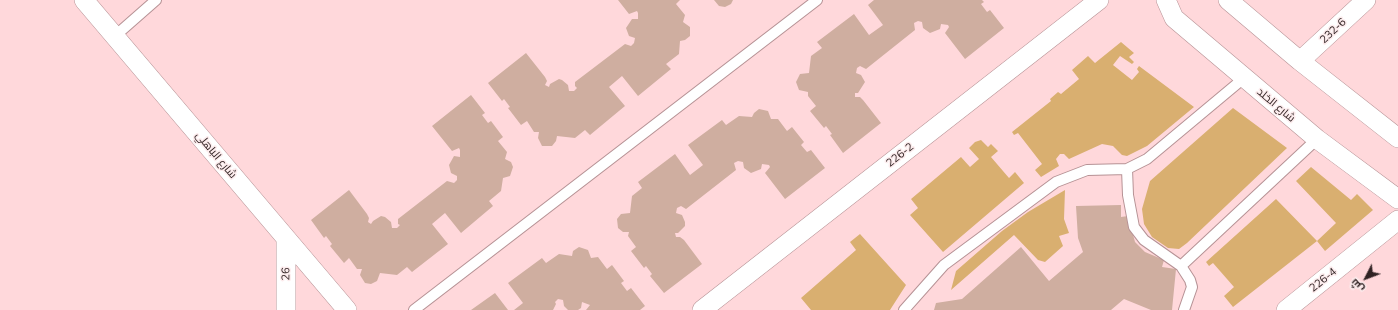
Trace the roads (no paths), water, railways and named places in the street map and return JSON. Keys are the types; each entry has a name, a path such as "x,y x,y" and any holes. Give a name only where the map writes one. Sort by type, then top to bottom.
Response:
{"street":[{"name":"شارع الباهلي","path":"84,0 348,310"},
{"name":"226-2","path":"702,310 1099,0"},
{"name":"شارع الخلد","path":"1166,0 1174,18 1317,139 1398,199"},
{"path":"1228,0 1300,61 1398,138"},
{"name":"232-6","path":"1300,61 1366,0"},
{"name":"226-4","path":"1286,310 1398,220"},
{"name":"26","path":"286,239 286,310"}],"lane":[{"path":"115,36 156,0"},
{"path":"414,310 817,0"},
{"path":"904,310 944,265 1056,182 1087,170 1127,169 1147,159 1244,78"},
{"path":"1182,266 1317,139"},
{"path":"1127,169 1128,195 1134,227 1144,240 1182,266 1186,271 1192,287 1184,310"}]}
